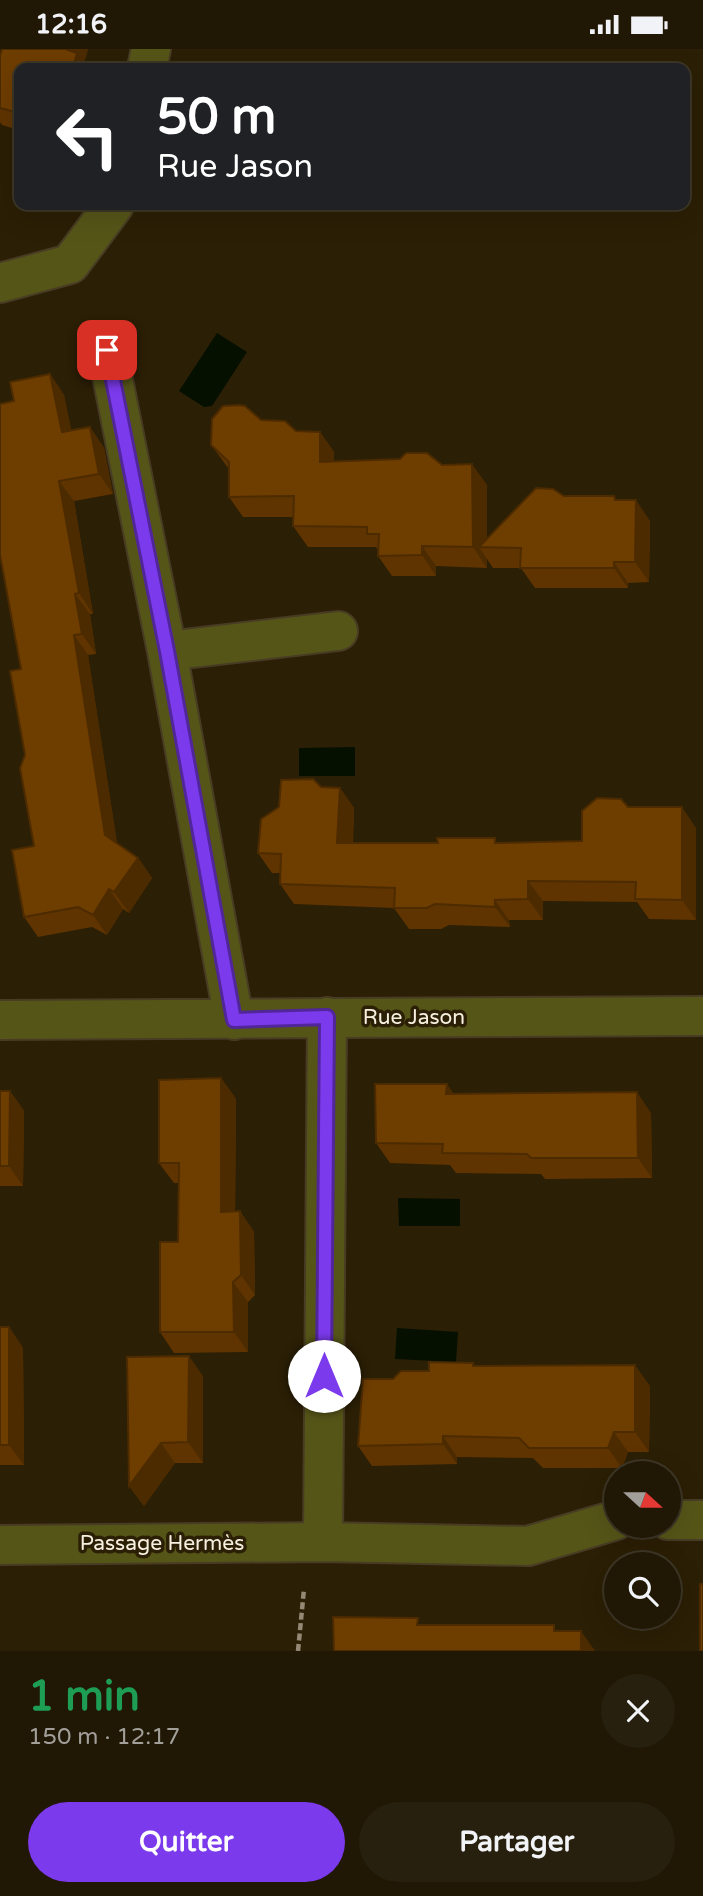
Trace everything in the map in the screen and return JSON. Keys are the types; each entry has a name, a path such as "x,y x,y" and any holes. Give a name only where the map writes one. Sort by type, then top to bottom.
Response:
{"street":[{"path":"0,283 71,264 110,210"},
{"path":"107,350 167,651 234,1020"},
{"path":"167,651 338,631"},
{"name":"Rue Jason","path":"0,1020 703,1016"},
{"path":"323,1542 327,1017"},
{"path":"681,1520 703,1520"},
{"name":"Passage Hermès","path":"0,1545 323,1542 528,1546 604,1524"}],"path":[{"path":"298,1651 303,1593 323,1542"}],"shaded area":[{"path":"217,333 247,352 212,406 204,407 179,391"},
{"path":"355,747 355,776 299,776 299,748"},
{"path":"398,1198 460,1199 460,1226 399,1226"},
{"path":"397,1328 458,1332 456,1362 395,1359"}],"building":[{"path":"2,49 69,49 77,53 74,63 14,63 14,112 0,108"},
{"path":"50,374 62,432 90,427 99,474 59,481 79,593 75,594 82,634 74,635 105,835 138,858 114,892 109,889 93,915 78,907 24,917 12,850 34,846 20,768 25,755 10,671 21,669 0,555 0,404 14,401 10,382"},
{"path":"223,406 245,406 261,420 285,421 296,431 320,432 320,462 400,459 406,453 427,453 442,465 472,464 473,547 422,546 422,555 378,556 379,534 367,534 367,527 293,526 294,496 229,497 229,462 211,445 212,419"},
{"path":"536,488 553,489 564,496 614,496 615,500 636,500 635,562 614,562 614,568 520,568 521,548 479,547"},
{"path":"313,779 321,787 340,788 337,843 438,843 437,838 495,838 495,843 582,841 582,811 597,798 621,799 628,807 682,807 682,900 635,899 636,882 528,881 528,899 495,900 495,907 435,904 427,908 394,908 395,888 280,884 281,854 258,853 261,819 279,807 281,780"},
{"path":"221,1078 221,1212 240,1211 241,1275 233,1282 234,1332 160,1332 160,1242 178,1242 179,1163 159,1163 159,1080"},
{"path":"375,1084 447,1084 446,1094 637,1092 638,1158 531,1158 527,1154 442,1153 443,1144 376,1143"},
{"path":"0,1091 10,1091 9,1166 0,1166"},
{"path":"0,1327 9,1327 9,1445 0,1445"},
{"path":"189,1356 188,1442 161,1443 129,1486 127,1357"},
{"path":"429,1362 473,1363 473,1366 635,1365 635,1432 614,1432 608,1448 529,1448 519,1438 443,1436 443,1444 358,1446 363,1379 393,1379 401,1371 429,1371"},
{"path":"700,1584 703,1584 703,1651 700,1651"},
{"path":"333,1617 418,1618 417,1625 554,1625 554,1631 581,1631 581,1651 334,1651"}],"route":[{"path":"107,350 167,651 234,1020 327,1017 324,1376"}]}
